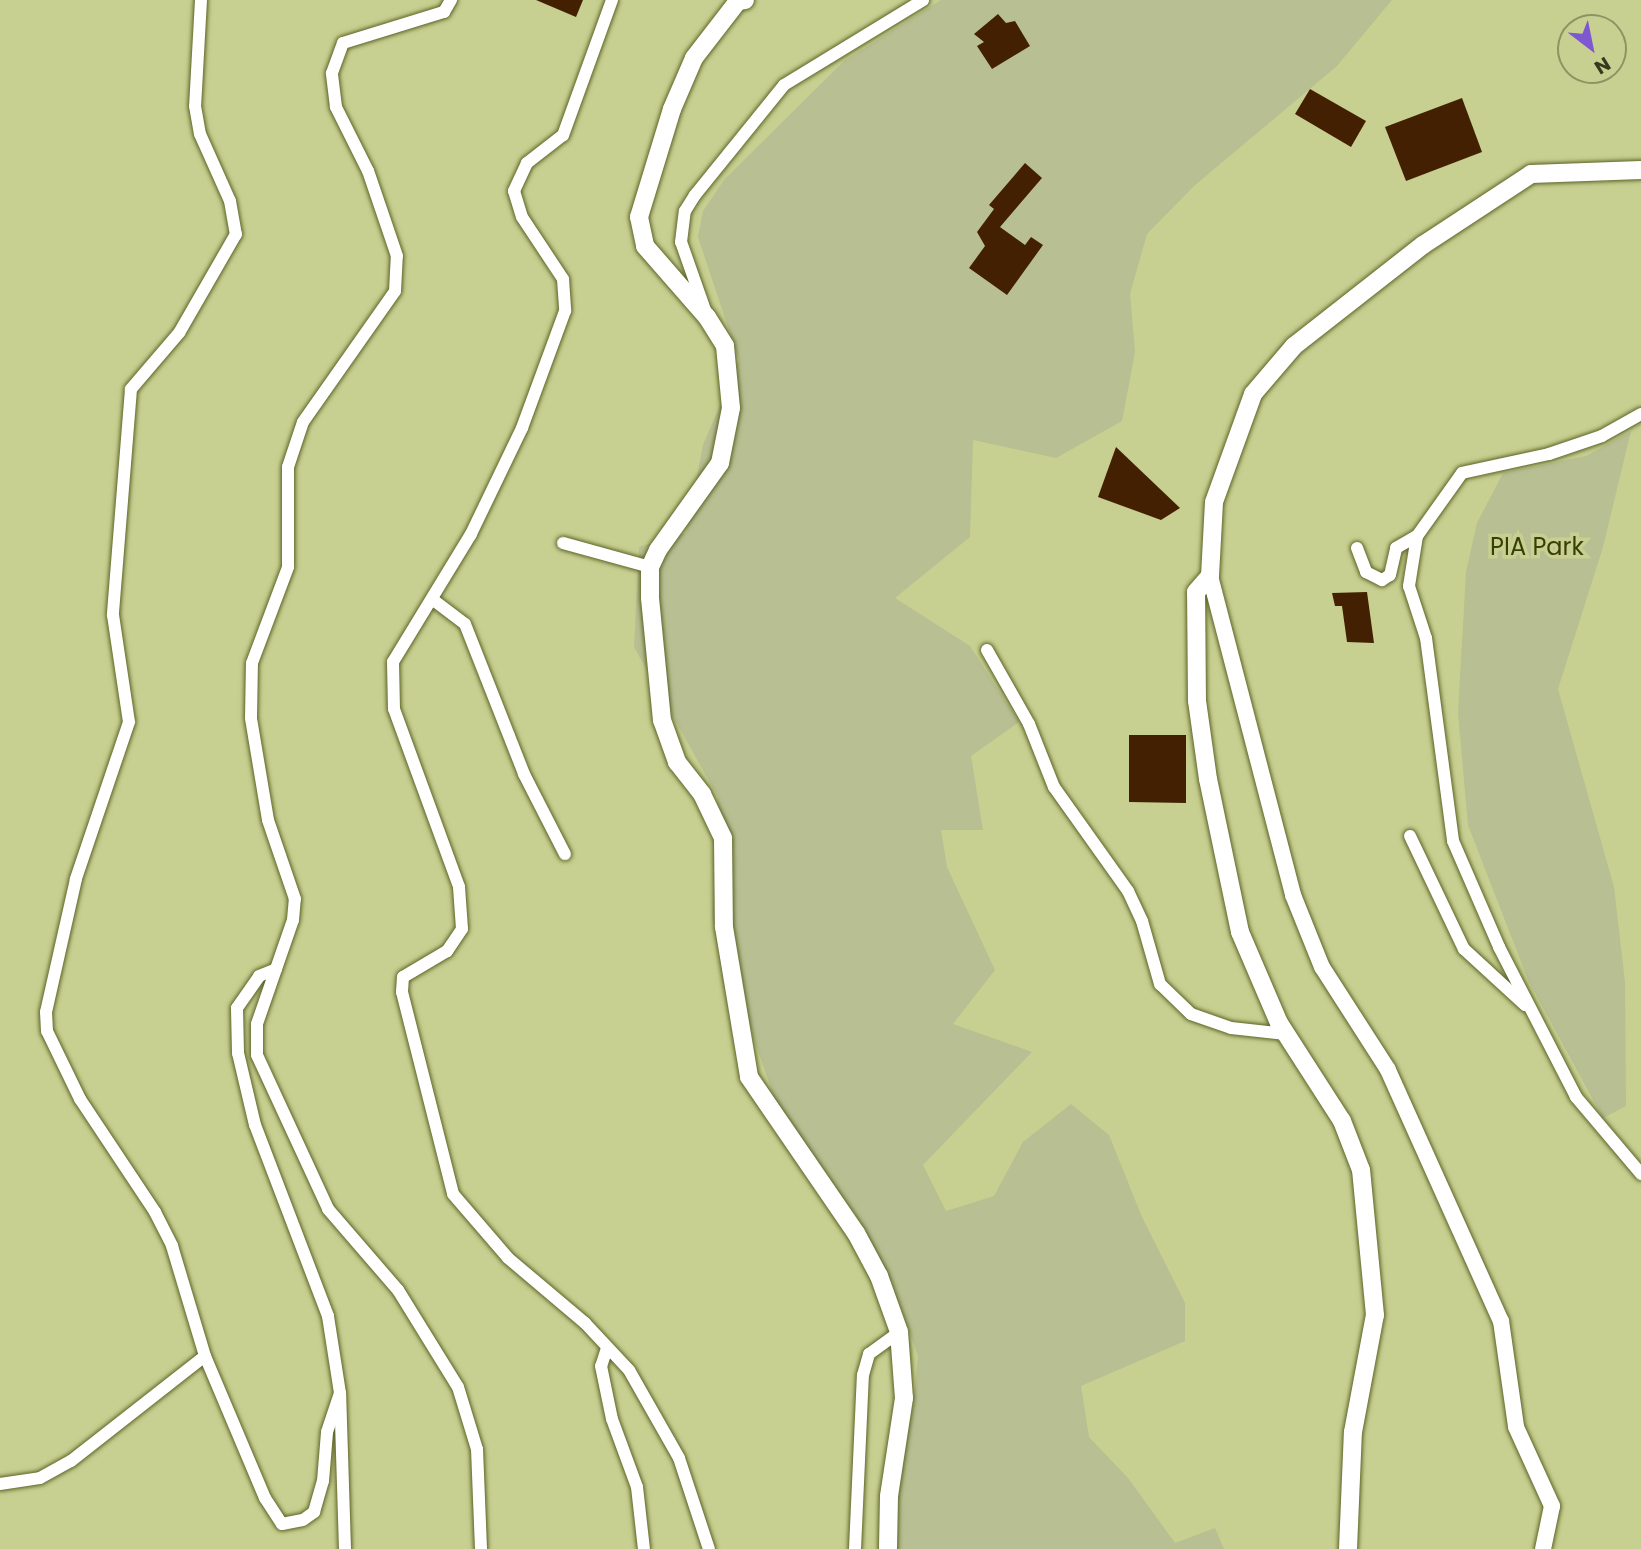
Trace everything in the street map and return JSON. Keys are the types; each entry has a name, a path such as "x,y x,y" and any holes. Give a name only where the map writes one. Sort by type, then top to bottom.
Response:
{"main road":[{"path":"745,0 738,1 694,58 672,109 639,217 645,246 707,317 725,346 731,408 720,463 658,550 650,567 662,720 677,762 702,794 723,838 724,927 748,1077 856,1233 879,1276 899,1332 904,1398 889,1496 888,1549"},
{"path":"1348,1549 1353,1432 1375,1315 1361,1170 1342,1121 1286,1034 1240,932 1208,779 1195,637 1196,592 1210,576 1214,502 1252,394 1294,346 1423,245 1531,174 1641,170"}],"street":[{"path":"201,0 195,106 200,134 230,201 236,234 178,333 131,389 113,615 129,722 76,879 46,1012 47,1031 80,1099 155,1212 172,1246 205,1356 265,1498 282,1524 303,1520 314,1512 323,1481 327,1432 340,1394"},
{"path":"450,0 444,12 344,44 332,73 335,107 368,171 397,256 395,291 303,422 288,467 288,567 252,663 251,718 268,820 295,899 293,920 257,1024 257,1055 328,1209 398,1290 458,1387 477,1449 481,1549"},
{"path":"612,0 562,135 527,163 514,191 522,217 563,278 565,311 522,428 471,534 393,662 394,709 459,887 462,929 447,951 403,977 404,1012 453,1194 508,1258 564,1303 629,1370 679,1458 709,1549"},
{"path":"707,317 681,242 685,211 695,195 785,85 923,0"},
{"path":"1357,548 1366,572 1382,580 1390,575 1396,548 1417,536 1462,473 1549,454 1602,436 1641,414"},
{"path":"1417,536 1409,586 1426,638 1454,841 1530,1010 1576,1097 1641,1174"},
{"path":"563,543 650,567"},
{"path":"1210,576 1293,895 1322,967 1388,1070 1501,1321 1516,1427 1552,1506 1543,1549"},
{"path":"432,599 465,624 524,774 565,854"},
{"path":"986,650 1028,724 1054,787 1128,891 1142,922 1160,984 1191,1014 1231,1028 1286,1034"},
{"path":"1410,836 1464,949 1530,1010"},
{"path":"276,969 259,976 237,1008 238,1053 255,1125 328,1316 340,1394 345,1549"},
{"path":"855,1549 863,1375 869,1354 899,1332"},
{"path":"607,1348 601,1366 612,1419 637,1487 644,1549"},
{"path":"0,1484 40,1478 71,1461 205,1356"}],"green space":[{"path":"941,0 1392,0 1337,66 1194,186 1147,234 1130,294 1135,352 1122,421 1056,458 973,440 970,537 895,598 970,646 1019,722 971,756 983,830 941,830 947,867 995,970 953,1024 1032,1052 923,1165 946,1211 994,1196 1023,1142 1071,1104 1109,1135 1142,1217 1185,1303 1185,1341 1081,1386 1089,1437 1128,1478 1175,1543 1215,1528 1224,1549 894,1549 896,1478 913,1407 918,1356 893,1285 855,1214 809,1155 774,1097 712,918 718,797 634,647 639,547 686,533 703,445 739,360 698,237 703,211 724,180 844,61"},
{"name":"PIA Park","path":"1631,431 1603,547 1558,689 1614,887 1625,982 1626,1106 1603,1118 1528,980 1468,825 1458,713 1466,572 1477,523 1503,473 1586,456"}],"building":[{"path":"536,0 583,0 576,17"},
{"path":"998,14 1006,23 1015,21 1030,46 992,69 977,46 984,42 974,34"},
{"path":"1310,89 1366,121 1351,147 1295,114"},
{"path":"1462,98 1482,152 1406,181 1385,127"},
{"path":"1025,163 1042,178 1000,227 1025,245 1031,237 1043,245 1007,295 969,268 985,246 977,232 994,209 989,205"},
{"path":"1116,447 1180,508 1161,520 1098,497"},
{"path":"1367,592 1374,643 1347,642 1342,606 1335,606 1332,593"},
{"path":"1129,735 1186,735 1186,803 1129,802"}]}
